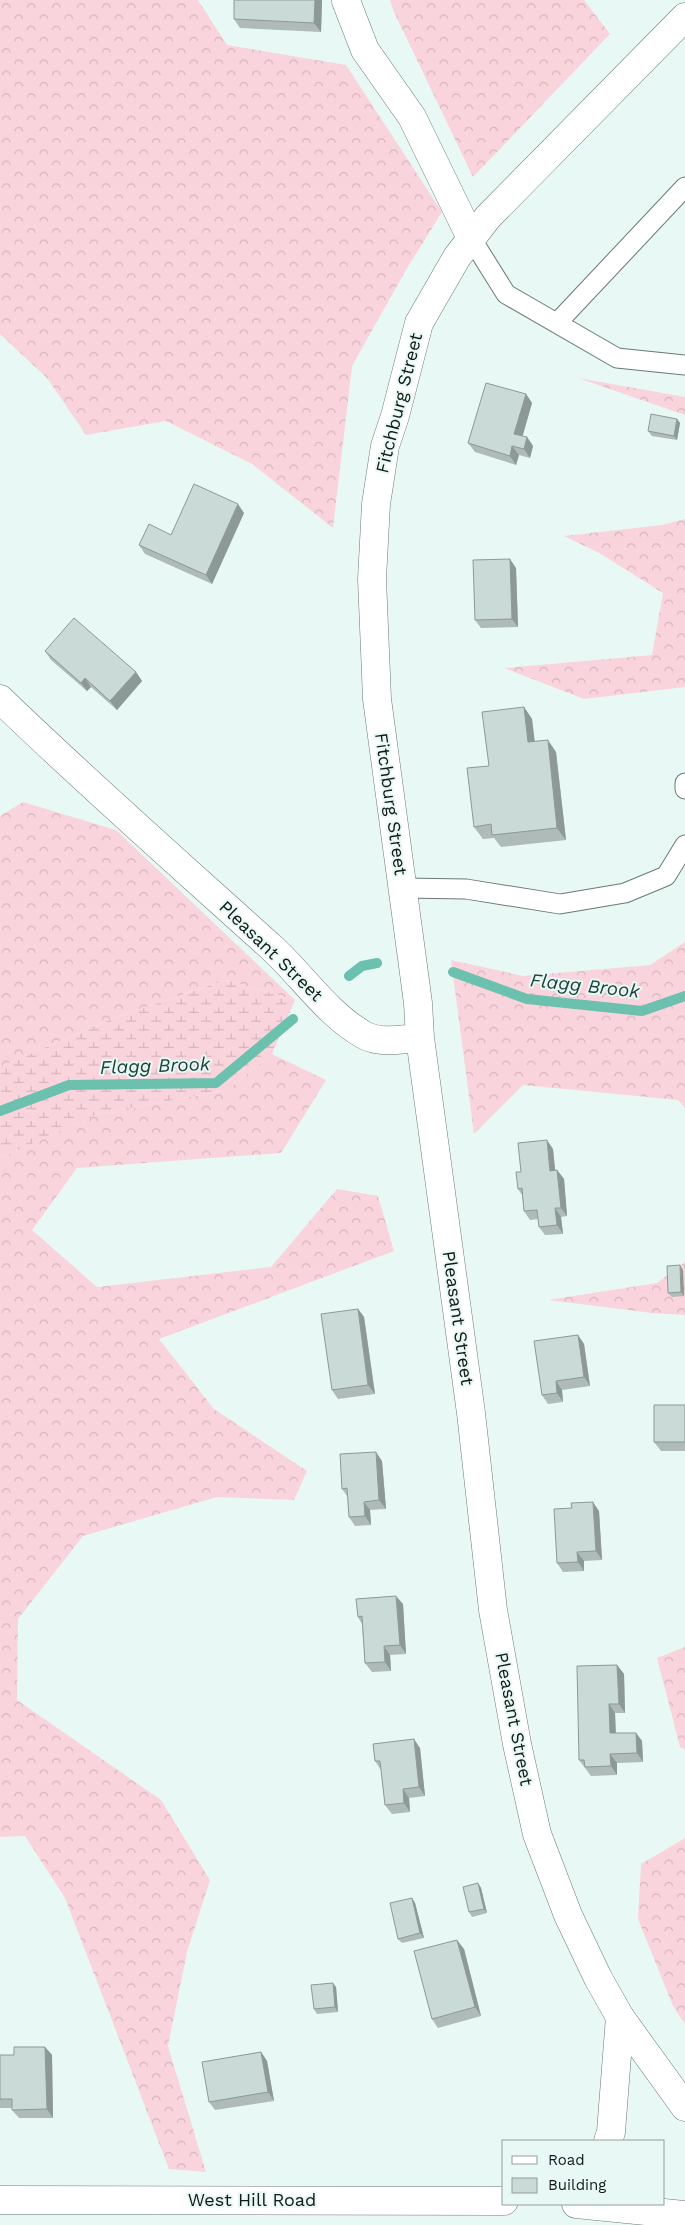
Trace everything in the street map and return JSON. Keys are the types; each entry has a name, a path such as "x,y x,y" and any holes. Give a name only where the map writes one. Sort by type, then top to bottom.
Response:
{"street":[{"path":"346,1 365,50 412,117 471,238"},
{"name":"Fitchburg Street","path":"420,1038 418,1003 377,699 372,579 376,504 385,446 395,416 419,323 471,238 488,217 685,17"},
{"name":"Pleasant Street","path":"0,699 54,751 291,965 339,1019 366,1036 388,1040 420,1038 471,1413 494,1610 517,1744 537,1834 572,1924 620,2017 685,2107"},
{"path":"608,2140 611,2132 620,2017"},
{"name":"West Hill Road","path":"0,2200 502,2201"},
{"path":"586,2205 685,2215"}],"lane":[{"path":"557,323 685,187"},
{"path":"471,238 506,294 617,358 685,364"},
{"path":"685,783 685,790"},
{"path":"402,888 466,889 560,904 625,893 666,876 685,845"}],"green space":[{"path":"0,0 198,0 227,45 346,65 442,212 406,270 352,366 333,528 252,464 166,421 86,435 47,378 0,334"},
{"path":"390,0 584,0 610,34 473,177"},
{"path":"578,378 685,397 685,415"},
{"path":"685,519 685,687 584,699 504,668 652,655 663,593 601,554 564,536 662,525"},
{"path":"23,802 116,830 295,1000 226,980 114,1018 0,1067 0,816"},
{"path":"685,942 685,1108 678,1100 523,1085 474,1134 451,960 523,976 650,965"},
{"path":"226,980 295,1000 272,1054 227,1090 98,1114 0,1158 0,1067 114,1018"},
{"path":"272,1054 326,1080 281,1153 77,1168 32,1230 97,1287 271,1267 337,1189 378,1196 394,1251 159,1339 214,1409 307,1471 294,1500 217,1497 83,1536 18,1619 17,1700 161,1800 210,1880 187,1952 168,2046 206,2172 169,2169 65,1898 25,1836 0,1837 0,1158 98,1114 227,1090"},
{"path":"685,1262 685,1315 652,1313 548,1300 657,1283"},
{"path":"685,1647 685,1750 680,1747 657,1658"},
{"path":"685,1838 685,2024 673,2006 638,1919 641,1864"}],"building":[{"path":"234,0 315,0 314,23 234,19"},
{"path":"486,383 526,394 514,434 527,437 524,449 512,446 510,456 468,443"},
{"path":"651,414 677,419 674,436 648,431"},
{"path":"194,484 238,504 206,575 139,545 149,524 171,535"},
{"path":"510,559 512,619 475,620 473,560"},
{"path":"74,618 136,672 110,701 85,678 81,683 45,651"},
{"path":"524,707 528,742 548,740 557,828 492,835 491,824 474,827 467,768 489,766 482,712"},
{"path":"547,1140 550,1171 557,1170 561,1208 555,1208 557,1225 539,1227 537,1210 524,1211 522,1188 518,1189 516,1172 521,1172 518,1143"},
{"path":"680,1265 681,1292 668,1293 667,1266"},
{"path":"358,1309 368,1385 332,1390 321,1314"},
{"path":"578,1335 584,1377 556,1381 557,1393 542,1395 534,1341"},
{"path":"654,1405 685,1405 685,1442 654,1442"},
{"path":"376,1452 379,1500 364,1502 365,1516 349,1517 347,1488 342,1489 340,1454"},
{"path":"593,1502 596,1551 577,1552 578,1562 557,1563 554,1509 572,1508 571,1503"},
{"path":"396,1596 400,1645 384,1646 385,1662 365,1663 362,1616 358,1617 356,1599"},
{"path":"617,1665 619,1704 609,1704 610,1733 636,1733 637,1753 610,1754 611,1766 585,1767 584,1760 579,1760 577,1666"},
{"path":"414,1739 419,1787 403,1789 404,1803 385,1805 380,1761 375,1761 373,1744"},
{"path":"478,1883 484,1909 469,1912 463,1887"},
{"path":"412,1898 420,1933 398,1939 390,1903"},
{"path":"457,1940 475,2007 432,2019 414,1951"},
{"path":"333,1983 335,2007 314,2009 311,1985"},
{"path":"14,2047 45,2047 47,2109 12,2110 12,2099 0,2099 0,2055 14,2055"},
{"path":"261,2052 268,2092 209,2102 202,2062"}],"waterway":[{"name":"Flagg Brook","path":"349,976 362,966 377,963"},
{"name":"Flagg Brook","path":"453,972 527,999 642,1011 685,996"},
{"name":"Flagg Brook","path":"0,1111 69,1085 216,1083 293,1019"}]}
